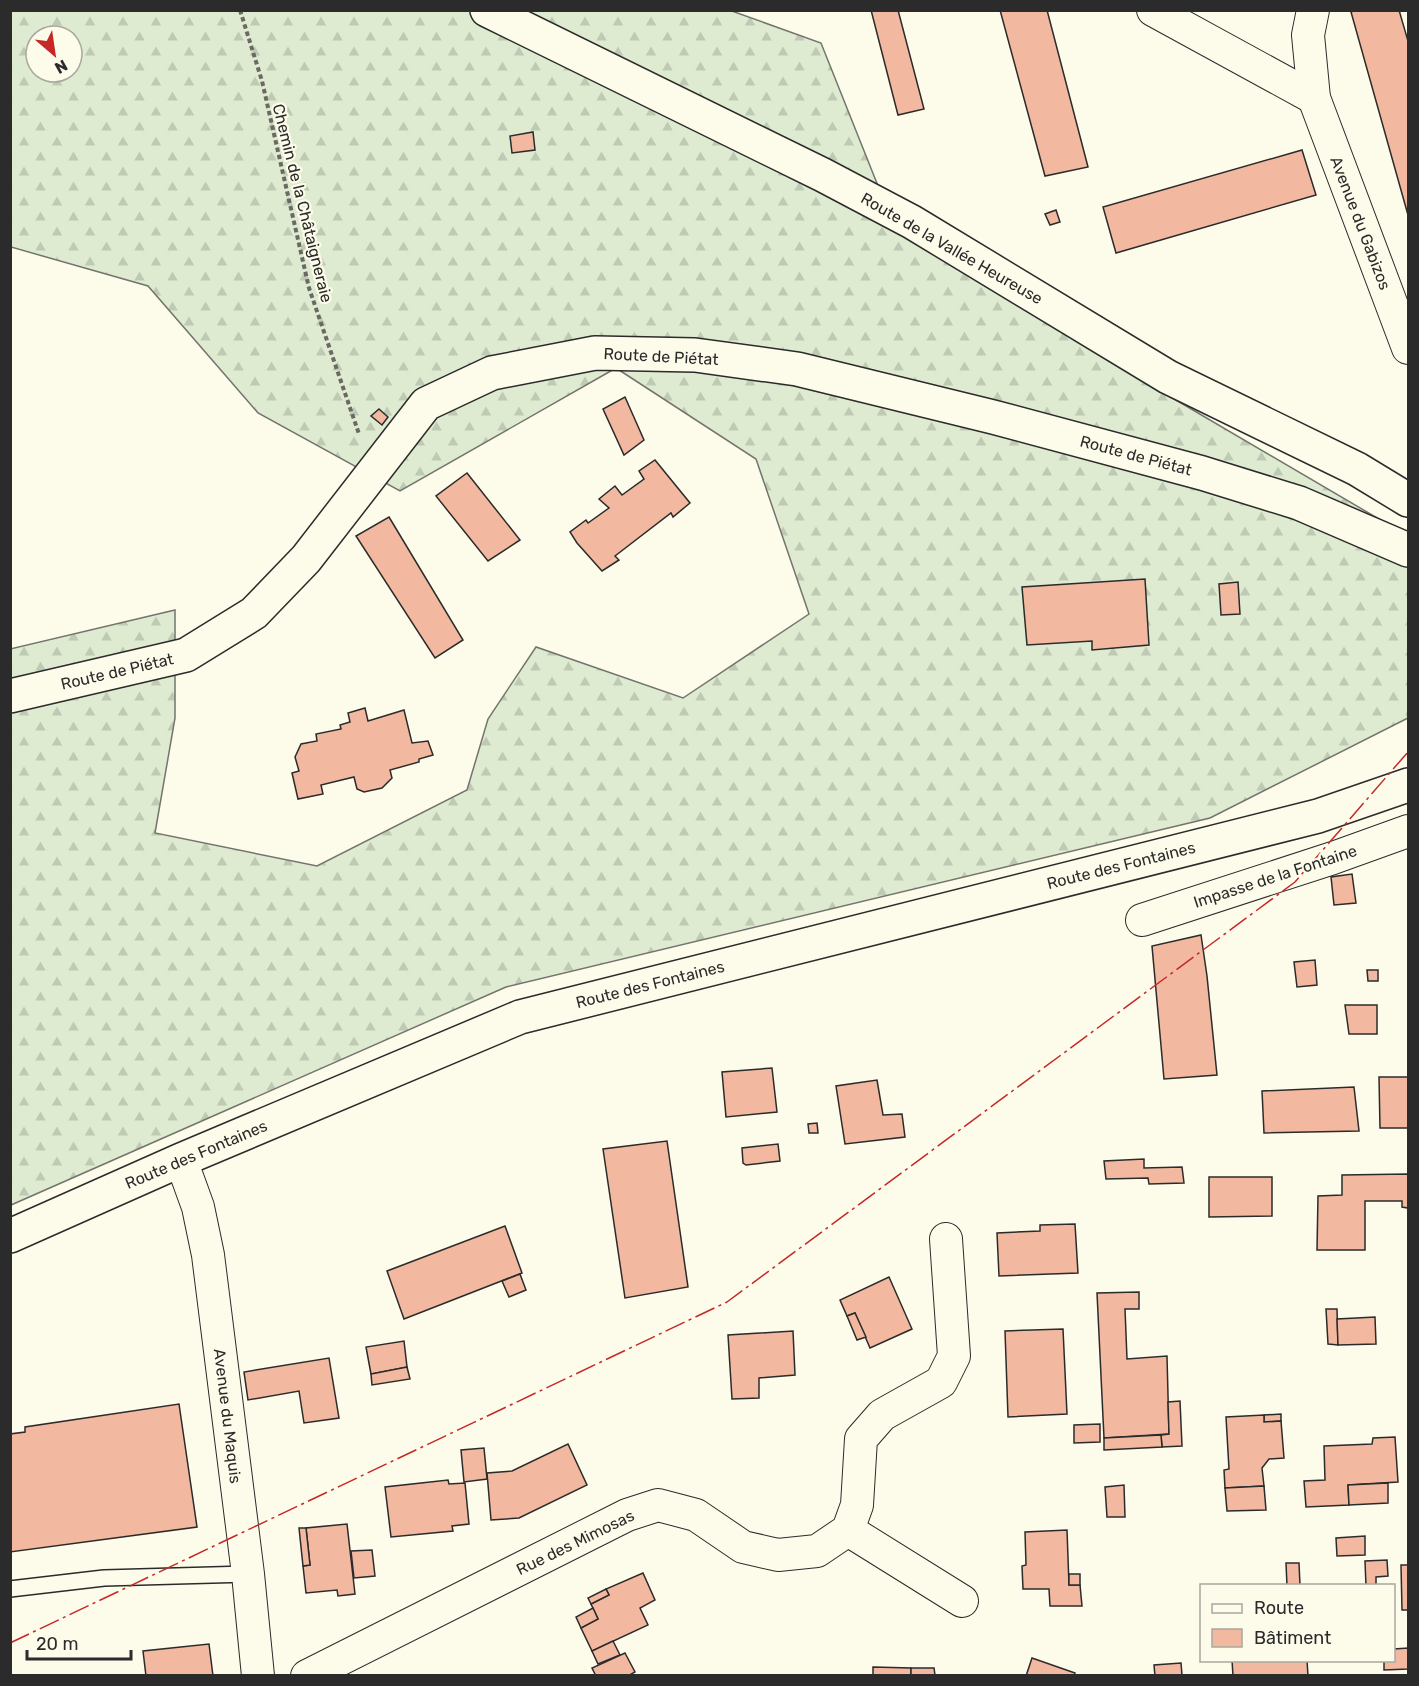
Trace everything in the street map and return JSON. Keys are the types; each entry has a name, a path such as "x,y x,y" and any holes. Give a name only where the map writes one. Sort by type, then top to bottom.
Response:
{"street":[{"name":"Route de la Vallée Heureuse","path":"487,10 912,222 1168,377 1356,469 1408,500"},
{"path":"1153,10 1314,98"},
{"name":"Avenue du Gabizos","path":"1313,10 1308,35 1314,98 1408,348"},
{"name":"Route de Piétat","path":"10,696 186,655 254,613 306,559 426,404 492,373 595,353 695,356 797,369 993,417 1202,473 1299,503 1408,550"},
{"name":"Route des Fontaines","path":"1318,816 1408,765"},
{"name":"Route des Fontaines","path":"10,1236 181,1160 520,1017 1318,816 1408,784"},
{"name":"Impasse de la Fontaine","path":"1142,920 1333,858 1408,831"},
{"name":"Avenue du Maquis","path":"181,1160 198,1207 208,1255 248,1574 258,1676"},
{"path":"946,1239 954,1356 941,1382 882,1414 861,1439 857,1504 848,1530 962,1601"},
{"name":"Rue des Mimosas","path":"307,1676 627,1515 658,1505 696,1515 743,1547 778,1556 817,1551 848,1530"}],"lane":[{"path":"10,1589 104,1578 248,1574"}],"path":[{"name":"Chemin de la Châtaigneraie","path":"240,10 262,81 309,288 360,437 378,464"}],"green space":[{"path":"729,10 821,43 896,231 1152,386 1408,536 1408,718 1210,818 506,987 11,1205 10,649 175,610 175,718 155,833 317,866 467,790 488,719 536,647 683,698 809,614 756,459 616,368 400,491 258,413 148,286 11,247 11,11"}],"building":[{"path":"871,10 898,10 924,109 898,115"},
{"path":"1000,10 1047,10 1088,167 1045,176"},
{"path":"1399,10 1408,41 1408,215 1351,12"},
{"path":"533,132 535,150 512,153 510,136"},
{"path":"1302,150 1316,195 1116,253 1103,207"},
{"path":"1056,210 1060,222 1050,225 1045,214"},
{"path":"625,397 644,440 624,455 603,409"},
{"path":"379,409 388,417 382,425 371,416"},
{"path":"655,460 690,503 673,517 671,513 615,556 619,560 602,571 570,532 586,520 588,523 609,508 599,499 615,486 622,495 644,479 639,471"},
{"path":"467,473 520,540 488,561 436,496"},
{"path":"389,517 463,640 435,658 356,536"},
{"path":"1145,579 1149,645 1092,650 1092,641 1027,645 1022,587"},
{"path":"1238,582 1240,614 1221,615 1219,584"},
{"path":"365,708 368,721 404,710 412,743 428,741 433,755 419,759 419,762 390,770 392,778 382,788 364,792 357,789 354,777 321,785 323,794 298,799 292,773 299,771 295,757 301,744 317,741 316,734 341,729 340,725 350,722 348,713"},
{"path":"1352,874 1356,903 1334,905 1331,877"},
{"path":"1201,935 1217,1075 1164,1079 1152,946"},
{"path":"1315,960 1317,985 1297,987 1294,962"},
{"path":"1367,970 1378,970 1378,981 1368,981"},
{"path":"1345,1005 1377,1005 1377,1034 1349,1034"},
{"path":"772,1068 777,1112 726,1117 722,1072"},
{"path":"1379,1077 1408,1077 1408,1128 1380,1128"},
{"path":"877,1080 883,1115 902,1114 905,1137 845,1144 836,1086"},
{"path":"1354,1087 1359,1131 1264,1133 1262,1091"},
{"path":"817,1123 818,1133 809,1133 808,1124"},
{"path":"667,1141 688,1287 625,1298 603,1149"},
{"path":"778,1144 780,1161 746,1165 743,1163 742,1148"},
{"path":"1144,1159 1144,1168 1182,1167 1184,1183 1149,1184 1148,1178 1106,1179 1104,1161"},
{"path":"1408,1174 1408,1208 1402,1207 1402,1201 1365,1201 1365,1250 1317,1250 1318,1196 1342,1195 1342,1175"},
{"path":"1209,1177 1272,1177 1272,1216 1209,1217"},
{"path":"1075,1224 1078,1273 999,1276 997,1233 1040,1231 1040,1225"},
{"path":"505,1226 522,1273 404,1319 387,1271"},
{"path":"520,1274 526,1290 509,1297 502,1281"},
{"path":"889,1277 912,1329 870,1348 855,1313 847,1316 840,1300"},
{"path":"1139,1292 1139,1309 1125,1309 1127,1359 1167,1356 1169,1434 1104,1438 1097,1293"},
{"path":"1326,1309 1337,1309 1338,1345 1328,1344"},
{"path":"855,1313 866,1337 857,1340 847,1316"},
{"path":"1375,1317 1376,1344 1338,1345 1337,1319"},
{"path":"1063,1329 1067,1414 1008,1417 1005,1331"},
{"path":"793,1331 795,1375 759,1378 759,1398 732,1399 728,1335"},
{"path":"404,1341 407,1367 371,1374 366,1347"},
{"path":"329,1358 339,1418 304,1423 299,1391 248,1400 244,1372"},
{"path":"407,1367 410,1379 372,1385 371,1374"},
{"path":"1180,1401 1182,1446 1162,1447 1161,1435 1169,1434 1168,1402"},
{"path":"179,1404 197,1527 10,1552 10,1434 25,1432 25,1427"},
{"path":"1281,1414 1281,1421 1264,1422 1264,1415"},
{"path":"1264,1415 1264,1422 1281,1421 1284,1458 1269,1459 1262,1468 1264,1486 1225,1488 1224,1470 1229,1469 1226,1417"},
{"path":"1100,1424 1100,1442 1074,1443 1074,1425"},
{"path":"1161,1435 1162,1447 1104,1450 1104,1438"},
{"path":"1395,1437 1398,1482 1348,1485 1349,1505 1306,1507 1304,1481 1325,1480 1324,1446 1372,1444 1373,1438"},
{"path":"568,1444 587,1485 519,1518 491,1520 487,1473 512,1471"},
{"path":"484,1448 487,1479 464,1482 461,1450"},
{"path":"448,1480 449,1484 465,1483 469,1524 452,1526 453,1531 391,1537 385,1487"},
{"path":"1388,1483 1388,1503 1349,1505 1348,1485"},
{"path":"1124,1485 1125,1517 1107,1517 1105,1487"},
{"path":"1264,1486 1266,1510 1227,1511 1225,1488"},
{"path":"347,1524 355,1594 338,1596 337,1590 306,1593 303,1566 310,1565 306,1528"},
{"path":"299,1528 306,1528 310,1565 303,1566"},
{"path":"1067,1530 1069,1585 1080,1585 1082,1606 1050,1606 1049,1589 1023,1589 1022,1566 1026,1565 1025,1532"},
{"path":"1365,1536 1365,1555 1337,1556 1336,1538"},
{"path":"372,1550 375,1576 354,1578 351,1551"},
{"path":"1387,1560 1388,1576 1376,1577 1376,1584 1366,1584 1365,1561"},
{"path":"1286,1563 1299,1563 1300,1584 1287,1584"},
{"path":"1401,1565 1408,1565 1408,1610 1402,1610"},
{"path":"643,1573 655,1600 640,1608 648,1625 592,1651 581,1628 598,1619 591,1604 609,1595 606,1589"},
{"path":"1069,1574 1080,1574 1080,1585 1069,1585"},
{"path":"606,1589 609,1595 591,1604 588,1598"},
{"path":"593,1608 598,1619 581,1628 576,1617"},
{"path":"613,1641 620,1655 598,1664 592,1651"},
{"path":"209,1644 213,1676 146,1676 143,1651"},
{"path":"1408,1648 1408,1669 1384,1670 1384,1662 1395,1662 1395,1649"},
{"path":"625,1653 635,1672 628,1676 596,1676 592,1668"},
{"path":"1032,1658 1075,1673 1074,1676 1026,1676"},
{"path":"1232,1662 1307,1662 1308,1676 1233,1676"},
{"path":"1181,1663 1182,1675 1155,1676 1154,1665"},
{"path":"873,1667 911,1668 911,1676 873,1676"},
{"path":"911,1668 934,1668 935,1675 950,1676 911,1676"}],"power":[{"path":"10,1643 727,1302 1295,882 1408,752"}]}
